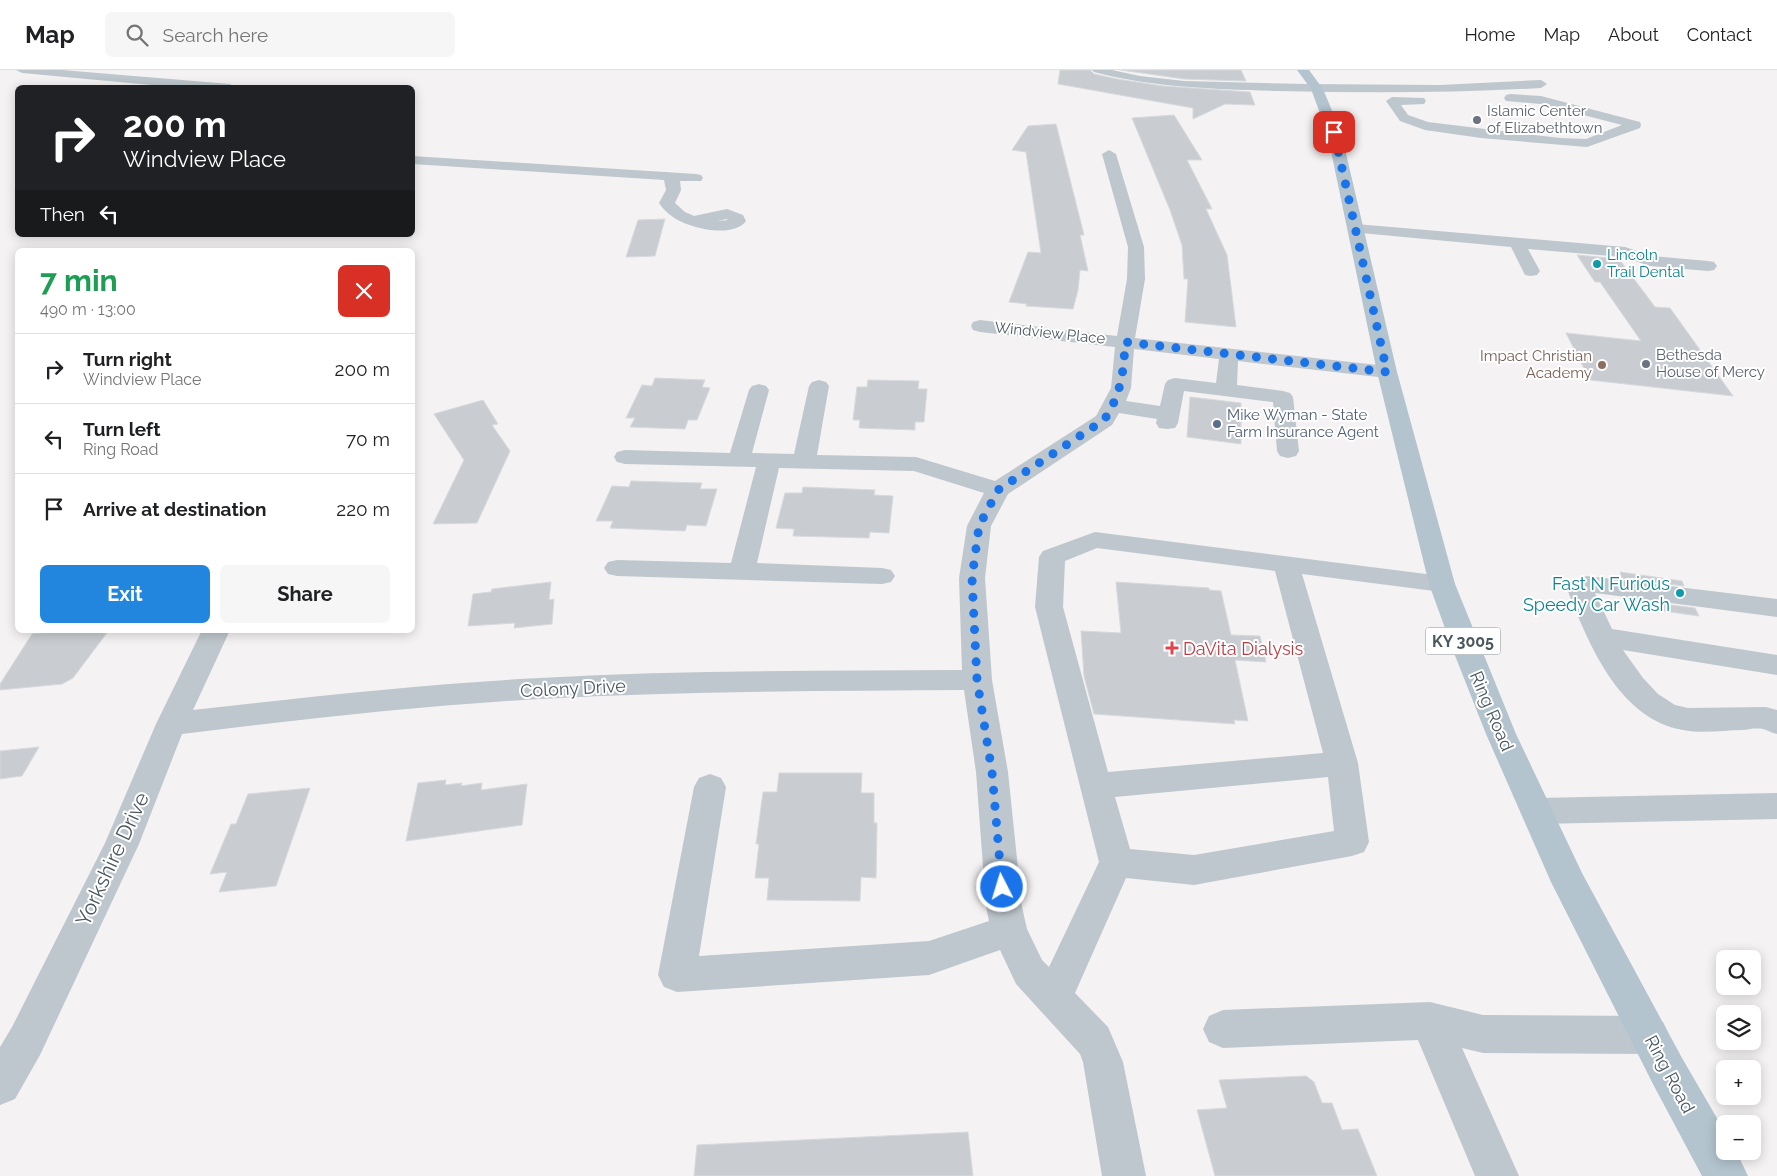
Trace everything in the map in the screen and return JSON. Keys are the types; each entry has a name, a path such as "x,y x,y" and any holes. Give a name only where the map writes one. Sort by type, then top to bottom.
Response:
{"main road":[{"name":"Ring Road","path":"1310,79 1334,132 1387,372 1442,584 1468,653 1497,725 1569,882 1649,1035 1726,1176"}],"street":[{"path":"22,70 195,85"},
{"path":"1098,70 1150,81 1310,79 1448,90 1540,84"},
{"path":"1448,90 1467,101"},
{"path":"1529,98 1581,110 1635,125 1590,142 1576,144 1425,126 1404,118 1392,101 1467,101 1529,98"},
{"path":"1555,120 1581,110"},
{"path":"1567,137 1613,119"},
{"path":"1533,127 1536,133 1590,142"},
{"path":"1109,154 1136,247 1136,279 1125,342 1121,388 1104,420 998,490 979,526 972,578 977,680 992,772 1004,907 1009,931 1029,972 1094,1041 1104,1062 1124,1176"},
{"path":"415,160 654,175 670,178 696,178"},
{"path":"670,178 675,183 675,190 668,203 670,209 694,221"},
{"path":"1356,229 1625,252 1650,261 1708,266"},
{"path":"1516,243 1531,272"},
{"name":"Windview Place","path":"980,326 1387,372"},
{"path":"1226,390 1229,354"},
{"path":"1113,406 1168,419 1175,384 1283,397 1288,451"},
{"path":"804,461 820,386"},
{"path":"739,459 759,390"},
{"path":"625,457 916,464 998,490"},
{"path":"742,571 769,460"},
{"path":"1054,997 1116,862 1049,607 1052,557 1095,540 1442,584"},
{"path":"1116,862 1194,870 1352,842 1342,763 1286,564"},
{"path":"617,568 882,576"},
{"path":"1777,608 1606,585 1587,584 1580,589 1589,612 1626,677 1641,697 1663,713 1682,719 1766,718 1777,722"},
{"name":"Yorkshire Drive","path":"0,1084 26,1041 122,844 171,724 215,633"},
{"path":"1603,637 1777,665"},
{"name":"Colony Drive","path":"171,724 334,704 591,686 706,682 977,680"},
{"path":"1096,786 1342,763"},
{"path":"710,787 677,975 929,958 1009,931"},
{"path":"1536,811 1777,806"},
{"path":"1430,1021 1497,1176"},
{"path":"1223,1030 1430,1021 1483,1034 1649,1035"}],"building":[{"path":"1060,70 1090,70 1094,74 1163,86 1250,92 1255,105 1225,104 1193,119 1193,108 1058,84"},
{"path":"1121,70 1241,70 1246,81 1184,79"},
{"path":"1174,115 1202,160 1187,160 1212,209 1206,209 1227,255 1236,327 1185,322 1188,279 1184,279 1182,245 1170,210 1132,118"},
{"path":"1056,124 1084,235 1080,235 1088,271 1080,270 1078,290 1073,309 1026,306 1027,304 1009,302 1028,252 1041,253 1026,152 1012,150 1028,126"},
{"path":"665,219 655,256 626,257 638,220"},
{"name":"Bethesda House of Mercy","path":"1577,255 1619,259 1655,307 1670,308 1733,396 1590,380 1566,333 1641,341 1600,282 1595,282"},
{"path":"655,378 705,380 702,387 710,388 697,420 688,420 685,429 630,427 635,418 626,418 642,385 652,386"},
{"path":"868,380 919,381 918,389 927,389 924,422 915,422 915,430 859,428 860,420 853,420 857,387 867,387"},
{"name":"Mike Wyman - State Farm Insurance Agent","path":"1190,397 1241,403 1241,444 1187,437"},
{"path":"483,400 498,424 492,425 510,451 477,523 433,524 464,460 434,414"},
{"path":"631,481 702,483 700,489 717,489 706,526 687,525 685,531 610,528 613,521 596,521 612,486 629,487"},
{"path":"803,487 875,490 874,495 893,496 889,533 870,532 869,538 793,536 794,529 776,528 785,493 802,493"},
{"path":"1620,572 1682,581 1684,586 1622,578"},
{"path":"551,582 549,600 554,599 552,624 514,628 515,623 468,626 473,594 491,592 492,589"},
{"name":"DaVita Dialysis","path":"1116,582 1209,588 1209,590 1221,591 1231,635 1260,636 1266,662 1235,660 1248,721 1234,720 1235,724 1094,714 1084,676 1081,631 1121,633"},
{"path":"1632,600 1695,608 1699,616 1635,607"},
{"path":"107,633 73,678 62,684 0,690 0,684 32,634"},
{"path":"39,747 22,776 0,779 0,751"},
{"path":"779,773 862,773 861,793 874,793 874,823 877,823 876,878 861,877 860,901 767,900 769,878 755,878 759,844 756,844 763,792 777,792"},
{"path":"446,780 445,785 462,783 461,786 482,783 481,790 527,784 522,825 406,841 418,783"},
{"path":"310,788 276,886 219,892 227,872 210,874 231,824 236,824 248,794"},
{"path":"1306,1076 1314,1082 1322,1103 1332,1103 1342,1130 1358,1129 1377,1176 1215,1176 1197,1110 1227,1108 1219,1080"},
{"path":"968,1132 973,1176 694,1176 697,1145"}],"place":[{"name":"Islamic Center of Elizabethtown","path":"1477,120"},
{"name":"Lincoln Trail Dental","path":"1597,264"},
{"name":"Bethesda House of Mercy","path":"1646,364"},
{"name":"Impact Christian Academy","path":"1602,365"},
{"name":"Mike Wyman - State Farm Insurance Agent","path":"1217,424"},
{"name":"Fast N Furious Speedy Car Wash","path":"1680,593"},
{"name":"DaVita Dialysis","path":"1172,648"}],"route":[{"path":"1002,887 992,772 977,680 972,604 972,578 979,526 998,490 1104,420 1121,388 1125,342 1387,372 1334,132"}]}
